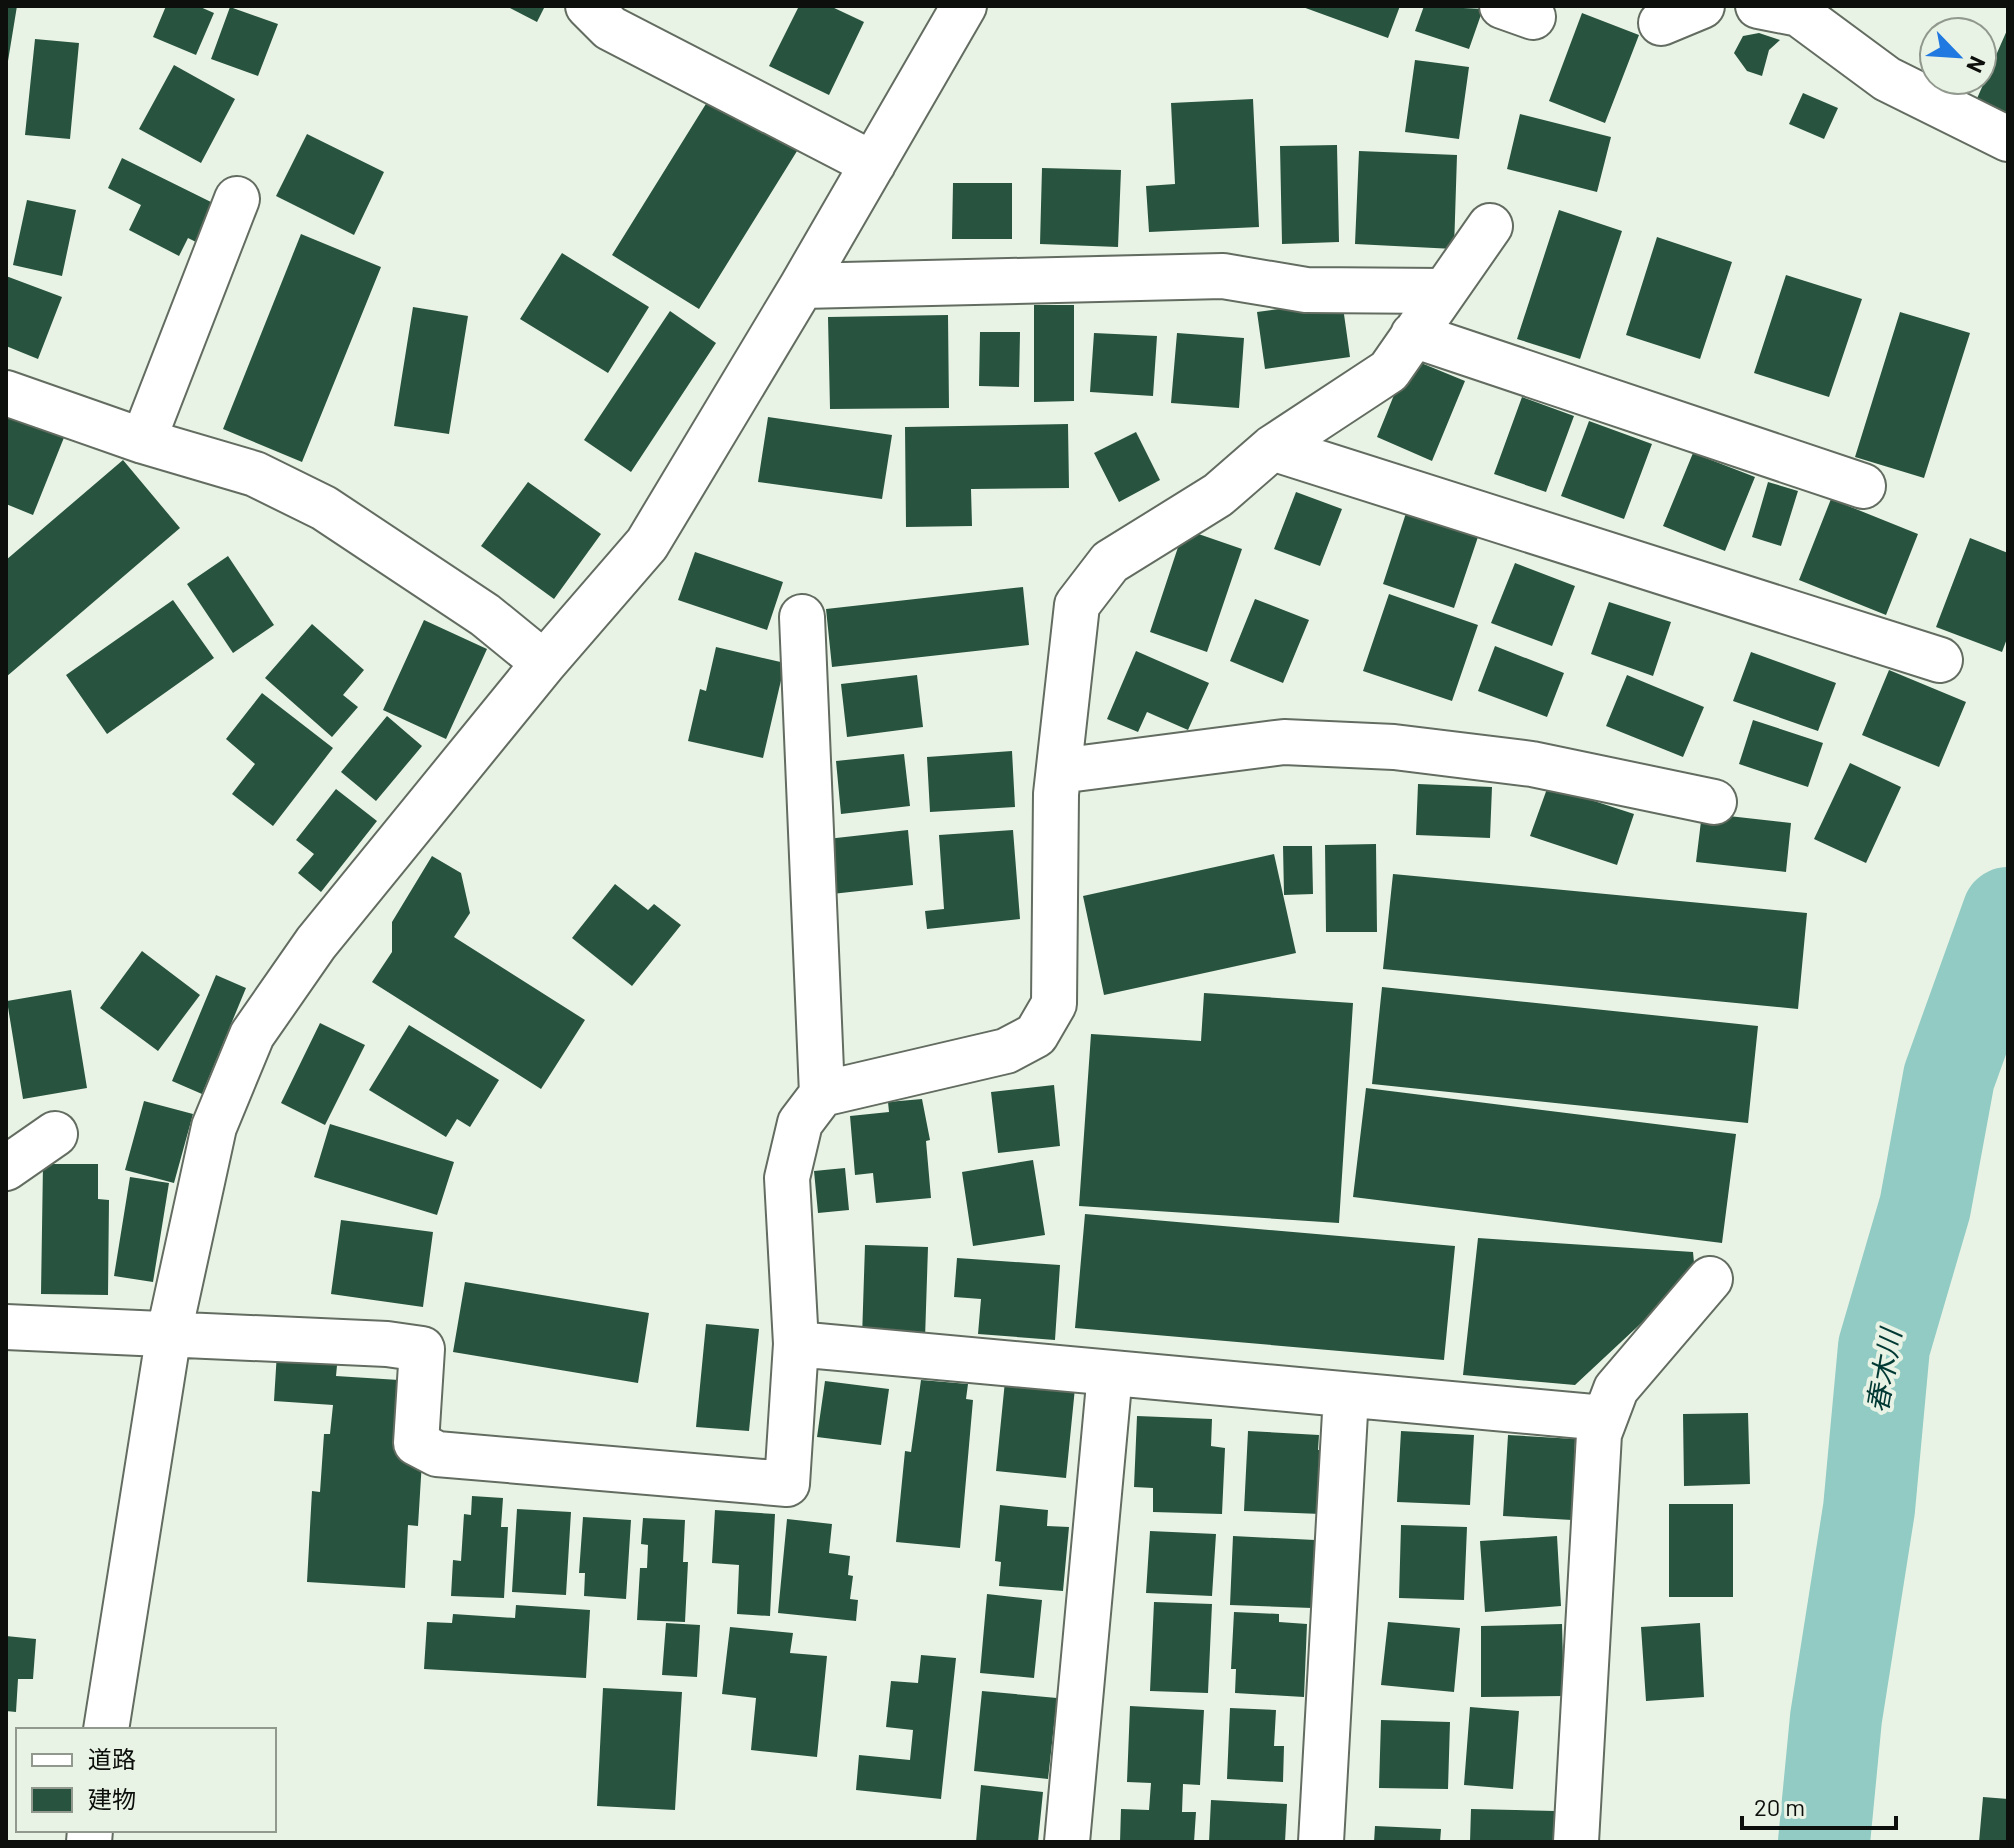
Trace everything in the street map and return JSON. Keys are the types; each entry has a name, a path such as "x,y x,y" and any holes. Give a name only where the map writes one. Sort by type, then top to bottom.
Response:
{"street":[{"path":"588,6 610,28 873,164"},
{"path":"106,1728 169,1333 214,1127 252,1035 316,943 544,663 647,544 802,286 964,6"},
{"path":"1661,23 1702,6"},
{"path":"1758,6 1799,14 1887,79 2008,139"},
{"path":"143,441 237,199"},
{"path":"822,1094 1006,1051 1036,1035 1054,1004 1059,771 1077,605 1110,562 1218,495 1272,448 1389,371 1490,226"},
{"path":"802,286 1223,276 1306,290 1444,291"},
{"path":"1413,335 1863,486"},
{"path":"6,393 143,441 255,474 324,508 485,615 544,663"},
{"path":"1272,448 1940,660"},
{"path":"6,1327 387,1344 422,1349 416,1443 437,1454 787,1484 796,1344 787,1178 800,1123 822,1094 802,617"},
{"path":"1059,771 1284,742 1378,746 1532,764 1714,802"},
{"path":"6,1168 55,1134"},
{"path":"1576,1842 1599,1434 1616,1389 1710,1279"},
{"path":"796,1344 1604,1418"},
{"path":"1067,1842 1110,1373"},
{"path":"1321,1842 1346,1395"}],"building":[{"path":"6,6 17,6 8,61 6,61"},
{"path":"166,6 198,6 214,13 196,55 153,37"},
{"path":"506,6 545,6 537,22"},
{"path":"799,6 830,6 864,22 829,95 769,66"},
{"path":"1300,6 1400,6 1388,38"},
{"path":"1424,6 1483,9 1469,49 1415,31"},
{"path":"230,7 278,24 258,76 211,59"},
{"path":"1582,13 1639,35 1605,123 1549,101"},
{"path":"2008,28 2008,118 1975,103 1978,96 1998,96 1998,51"},
{"path":"1759,33 1780,40 1769,50 1762,76 1747,71 1734,53 1743,36"},
{"path":"35,39 79,43 70,139 25,135"},
{"path":"1415,60 1469,67 1459,139 1405,132"},
{"path":"174,65 235,99 201,163 139,129"},
{"path":"1803,93 1838,108 1824,139 1789,124"},
{"path":"709,99 761,132 774,111 802,143 699,309 612,255"},
{"path":"1253,99 1259,227 1149,232 1146,186 1175,184 1171,103"},
{"path":"1520,114 1611,137 1597,192 1507,169"},
{"path":"307,134 384,172 354,235 276,196"},
{"path":"1337,145 1339,242 1282,244 1280,146"},
{"path":"1359,151 1457,155 1454,249 1355,244"},
{"path":"122,158 215,204 196,242 188,238 179,256 129,230 141,205 108,188"},
{"path":"1042,168 1121,170 1118,247 1040,244"},
{"path":"953,183 1012,183 1012,239 952,239"},
{"path":"27,200 76,210 62,276 13,265"},
{"path":"1559,210 1622,231 1580,359 1517,339"},
{"path":"301,234 381,267 302,462 223,429"},
{"path":"1657,237 1732,262 1700,359 1626,335"},
{"path":"562,253 649,307 608,373 520,319"},
{"path":"1786,275 1862,299 1829,397 1754,373"},
{"path":"6,276 62,297 38,359 6,346"},
{"path":"1342,300 1350,357 1265,369 1257,312"},
{"path":"1034,305 1074,305 1074,401 1034,402"},
{"path":"413,307 468,316 449,434 394,426"},
{"path":"670,311 716,343 631,472 584,440"},
{"path":"1900,312 1970,333 1924,478 1855,457"},
{"path":"948,315 949,408 830,409 828,317"},
{"path":"980,332 1020,332 1019,387 979,386"},
{"path":"1094,333 1157,336 1153,396 1090,392"},
{"path":"1177,333 1244,338 1239,408 1171,403"},
{"path":"1409,358 1465,381 1432,461 1377,437"},
{"path":"1522,397 1574,416 1546,492 1494,474"},
{"path":"10,409 67,430 33,515 6,504 6,420"},
{"path":"768,417 892,435 882,499 758,482"},
{"path":"1589,421 1652,444 1624,519 1561,496"},
{"path":"1068,424 1069,488 971,489 972,526 906,527 905,427"},
{"path":"1136,432 1160,480 1119,502 1094,453"},
{"path":"1693,453 1755,477 1725,551 1663,526"},
{"path":"123,460 180,528 6,677 6,560"},
{"path":"528,482 601,534 554,599 481,546"},
{"path":"1768,482 1798,491 1781,546 1752,537"},
{"path":"1296,492 1342,509 1320,566 1274,549"},
{"path":"1831,499 1918,534 1886,615 1799,580"},
{"path":"1407,510 1479,534 1454,608 1383,584"},
{"path":"1184,529 1242,549 1207,652 1150,632"},
{"path":"1970,538 2008,553 2008,636 2002,652 1936,627"},
{"path":"695,552 783,582 767,630 678,600"},
{"path":"228,556 274,625 233,653 187,584"},
{"path":"1515,563 1575,586 1552,646 1491,623"},
{"path":"1023,587 1029,645 832,667 826,609"},
{"path":"1389,594 1478,625 1452,701 1363,671"},
{"path":"1255,599 1309,620 1283,683 1230,661"},
{"path":"173,600 214,658 107,734 66,675"},
{"path":"1609,602 1671,622 1653,676 1591,654"},
{"path":"424,620 487,649 446,739 383,710"},
{"path":"312,624 364,670 343,695 358,707 332,737 265,678"},
{"path":"1495,646 1564,673 1547,717 1478,691"},
{"path":"716,647 785,663 763,758 688,741 700,689 706,691"},
{"path":"1136,651 1209,683 1188,730 1147,712 1138,732 1107,719"},
{"path":"1751,652 1836,683 1818,731 1733,701"},
{"path":"1889,670 1966,702 1939,767 1862,735"},
{"path":"917,675 923,727 847,737 841,684"},
{"path":"1627,675 1704,707 1683,757 1606,726"},
{"path":"262,693 333,748 273,826 232,794 255,764 226,739"},
{"path":"387,716 422,746 376,801 341,772"},
{"path":"1753,720 1823,743 1808,787 1739,764"},
{"path":"1012,751 1015,807 930,812 927,757"},
{"path":"904,754 910,806 841,814 836,761"},
{"path":"1850,763 1901,787 1866,863 1814,839"},
{"path":"1418,784 1492,787 1490,838 1416,835"},
{"path":"1548,786 1634,814 1617,865 1530,836"},
{"path":"336,789 377,821 321,892 298,873 314,854 296,840"},
{"path":"1702,813 1791,823 1786,872 1696,862"},
{"path":"908,830 913,885 823,895 818,840"},
{"path":"1013,830 1020,919 927,929 925,911 944,909 939,835"},
{"path":"1376,844 1377,932 1326,932 1325,845"},
{"path":"1283,846 1312,846 1313,894 1284,895"},
{"path":"1274,854 1296,953 1104,995 1083,896"},
{"path":"432,856 461,873 470,913 454,937 585,1020 541,1089 372,982 392,952 392,922"},
{"path":"1393,874 1807,913 1798,1009 1383,969"},
{"path":"615,884 648,910 654,904 681,925 632,986 572,938"},
{"path":"142,951 200,995 158,1051 100,1008"},
{"path":"216,975 246,988 202,1094 172,1081"},
{"path":"1382,987 1758,1026 1748,1123 1372,1084"},
{"path":"71,990 87,1088 23,1099 7,1001"},
{"path":"1204,993 1353,1003 1339,1223 1079,1206 1091,1034 1201,1041"},
{"path":"320,1023 365,1045 325,1125 281,1103"},
{"path":"409,1025 499,1080 470,1127 457,1119 446,1137 369,1090"},
{"path":"1054,1085 1060,1146 998,1153 991,1092"},
{"path":"1366,1088 1736,1134 1722,1243 1353,1197"},
{"path":"922,1099 930,1140 926,1141 931,1198 876,1203 873,1173 855,1175 850,1116 889,1112 888,1102"},
{"path":"144,1101 193,1114 174,1183 125,1170"},
{"path":"330,1124 454,1162 437,1215 314,1177"},
{"path":"1033,1160 1045,1235 973,1246 962,1172"},
{"path":"43,1164 98,1164 98,1199 109,1200 108,1295 41,1294"},
{"path":"845,1168 849,1210 818,1213 814,1171"},
{"path":"130,1177 169,1183 153,1282 114,1276"},
{"path":"1085,1214 1455,1246 1444,1360 1075,1328"},
{"path":"341,1220 433,1232 423,1307 331,1294"},
{"path":"1478,1238 1693,1252 1695,1273 1575,1385 1463,1375"},
{"path":"865,1245 928,1247 925,1339 862,1338"},
{"path":"957,1258 1060,1265 1055,1340 978,1334 981,1299 954,1297"},
{"path":"465,1282 649,1313 638,1383 453,1352"},
{"path":"706,1324 759,1329 749,1431 696,1427"},
{"path":"277,1352 338,1355 336,1376 399,1380 422,1461 418,1526 408,1525 405,1588 307,1582 312,1491 320,1492 324,1434 330,1434 333,1405 274,1401"},
{"path":"921,1380 968,1384 966,1399 973,1400 960,1548 896,1542 905,1451 911,1452"},
{"path":"825,1381 889,1389 881,1445 817,1437"},
{"path":"1005,1381 1075,1388 1066,1478 996,1471"},
{"path":"1748,1413 1750,1484 1684,1486 1683,1414"},
{"path":"1137,1416 1212,1419 1211,1446 1225,1448 1222,1514 1153,1512 1153,1488 1134,1487"},
{"path":"1248,1431 1319,1435 1318,1450 1324,1450 1321,1514 1244,1511"},
{"path":"1401,1431 1474,1435 1470,1505 1397,1502"},
{"path":"1508,1435 1575,1439 1572,1520 1503,1516"},
{"path":"472,1496 503,1498 501,1527 508,1527 504,1598 451,1596 453,1560 461,1561 464,1514 471,1515"},
{"path":"1669,1504 1733,1504 1733,1597 1669,1597"},
{"path":"1000,1505 1048,1510 1047,1526 1069,1527 1063,1591 999,1586 1001,1562 995,1561"},
{"path":"517,1509 571,1512 566,1595 512,1592"},
{"path":"715,1510 775,1514 770,1616 737,1614 739,1565 712,1563"},
{"path":"583,1517 631,1520 626,1599 584,1596 585,1573 579,1573"},
{"path":"643,1518 685,1520 683,1562 688,1562 685,1622 637,1620 640,1568 647,1568 648,1545 641,1544"},
{"path":"787,1519 832,1524 829,1553 850,1556 848,1575 853,1576 850,1599 858,1600 856,1621 778,1613"},
{"path":"1401,1525 1467,1527 1464,1600 1399,1598"},
{"path":"1150,1531 1216,1534 1212,1596 1146,1593"},
{"path":"1233,1536 1315,1540 1312,1608 1230,1605"},
{"path":"1557,1536 1561,1606 1485,1612 1480,1541"},
{"path":"987,1594 1042,1600 1034,1678 980,1673"},
{"path":"1154,1602 1212,1604 1208,1693 1150,1691"},
{"path":"516,1605 590,1610 586,1678 424,1669 427,1622 452,1623 453,1614 515,1618"},
{"path":"1234,1612 1279,1614 1279,1622 1307,1624 1304,1697 1235,1693 1236,1669 1231,1669"},
{"path":"1388,1622 1460,1628 1454,1692 1381,1685"},
{"path":"666,1623 700,1625 697,1677 662,1675"},
{"path":"1700,1623 1704,1697 1646,1701 1641,1627"},
{"path":"1562,1624 1564,1696 1481,1697 1481,1626"},
{"path":"730,1627 793,1633 790,1653 827,1656 817,1757 751,1750 756,1698 722,1694"},
{"path":"6,1636 36,1639 33,1679 18,1679 16,1712 6,1711"},
{"path":"921,1655 956,1658 941,1799 856,1790 859,1755 910,1760 913,1730 886,1727 891,1681 918,1683"},
{"path":"603,1688 682,1692 675,1810 597,1806"},
{"path":"982,1691 1057,1698 1048,1779 974,1771"},
{"path":"1130,1706 1204,1710 1200,1785 1183,1784 1182,1812 1196,1812 1194,1842 1120,1842 1121,1809 1149,1810 1151,1783 1127,1782"},
{"path":"1470,1707 1519,1711 1513,1789 1464,1785"},
{"path":"1230,1708 1276,1710 1274,1746 1284,1746 1283,1782 1227,1779"},
{"path":"1381,1720 1450,1722 1448,1789 1379,1788"},
{"path":"981,1785 1043,1792 1038,1842 976,1842"},
{"path":"1983,1797 2008,1799 2008,1842 1979,1842"},
{"path":"1211,1800 1287,1804 1285,1842 1209,1842"},
{"path":"1471,1809 1555,1811 1554,1842 1470,1842"},
{"path":"1375,1826 1441,1829 1440,1842 1374,1842"}],"waterway":[{"name":"春木川","path":"1824,1842 1836,1718 1869,1509 1884,1347 1925,1207 1949,1077 2008,913"}]}
